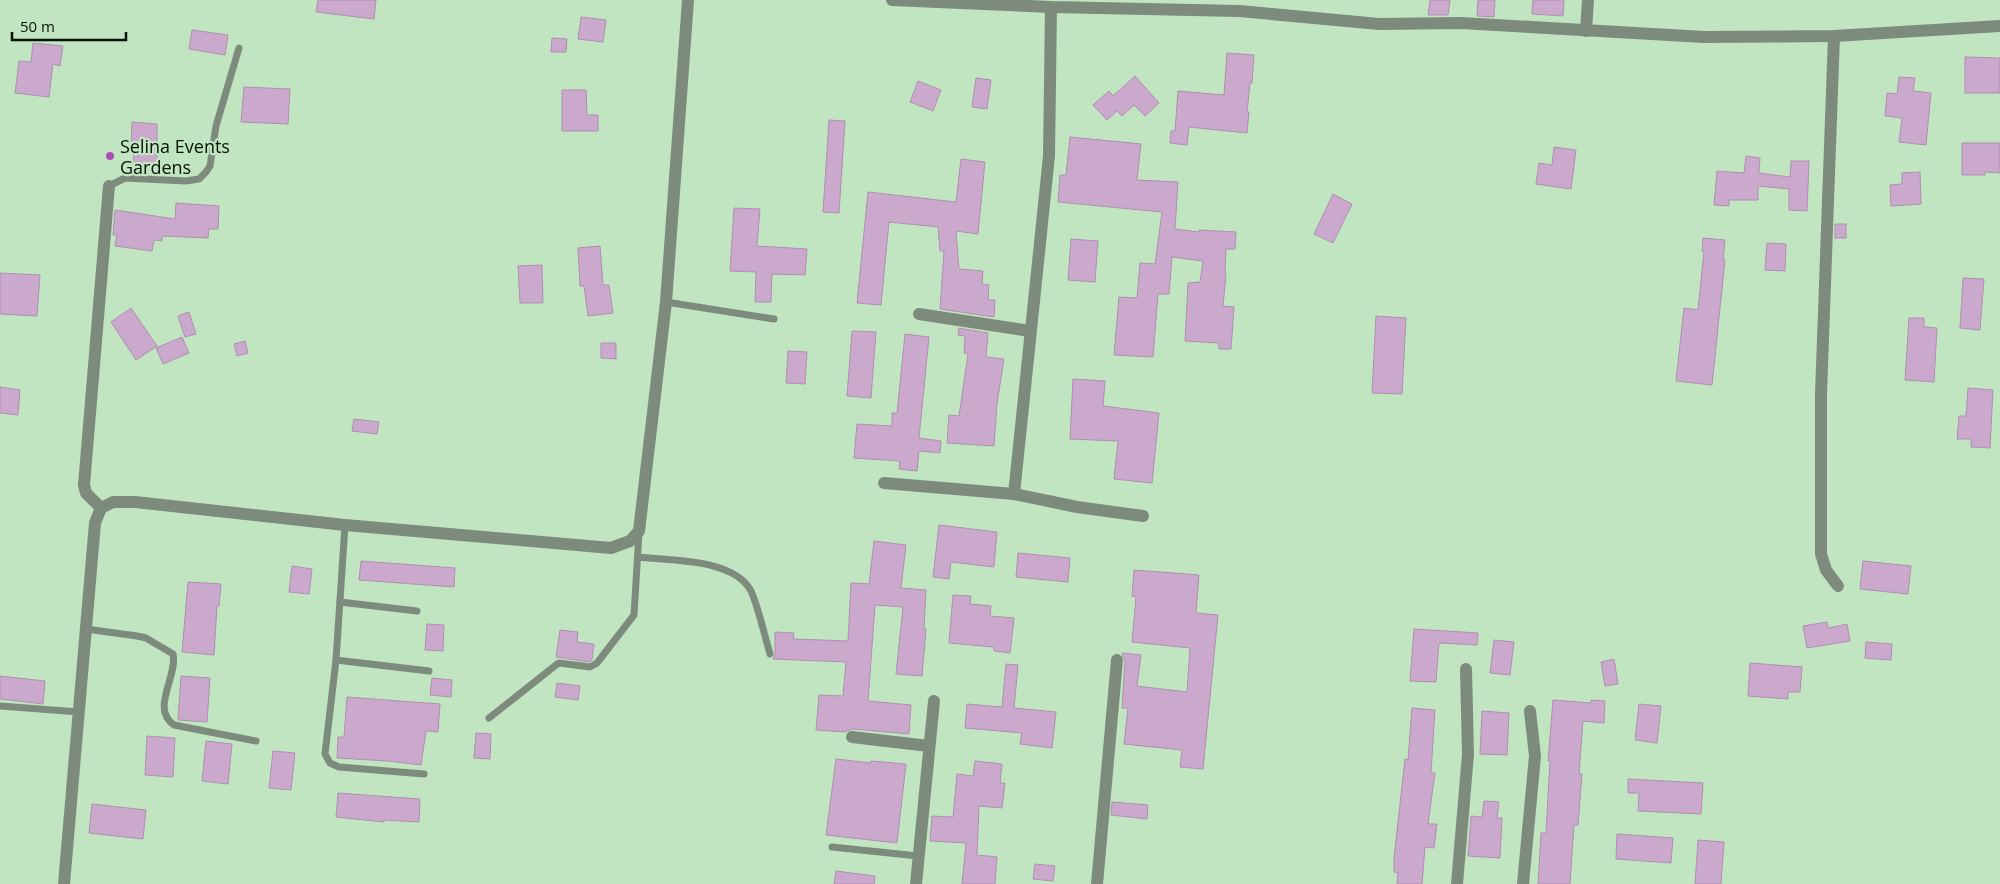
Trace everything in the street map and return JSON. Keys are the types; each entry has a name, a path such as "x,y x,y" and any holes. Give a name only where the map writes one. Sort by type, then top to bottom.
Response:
{"street":[{"path":"64,884 95,523 100,508 112,502 135,502 345,525 611,548 630,541 639,532 666,302 688,0"},
{"path":"892,0 1052,7 1239,10 1379,24 1461,23 1704,37 1834,36 2000,26"},
{"path":"1586,31 1588,0"},
{"path":"1014,494 1049,156 1052,7"},
{"path":"1834,36 1821,394 1821,554 1826,570 1838,586"},
{"path":"100,508 86,493 84,485 109,186"},
{"path":"919,314 1030,331"},
{"path":"884,483 1014,494 1077,507 1143,516"},
{"path":"1097,884 1117,660"},
{"path":"1457,884 1468,754 1466,669"},
{"path":"916,884 934,701"},
{"path":"1523,884 1534,756 1530,712"},
{"path":"852,737 929,746"}],"lane":[{"path":"109,186 125,178 186,181 199,178 206,172 210,166 216,126 239,48"},
{"path":"666,302 774,319"},
{"path":"345,525 336,660 325,754 330,763 339,767 424,774"},
{"path":"489,718 556,665 590,667 597,663 634,615 639,532"},
{"path":"638,557 716,566 731,571 751,591 770,654"},
{"path":"340,602 417,611"},
{"path":"86,630 146,638 173,654 175,662 164,704 164,712 169,721 174,725 256,741"},
{"path":"336,660 429,671"},
{"path":"0,706 79,712"},
{"path":"832,847 918,856"}],"building":[{"path":"318,0 376,0 374,19 316,12"},
{"path":"1430,0 1450,0 1448,15 1428,15"},
{"path":"1478,0 1495,0 1494,17 1477,16"},
{"path":"1533,0 1564,0 1563,16 1532,14"},
{"path":"581,17 606,20 603,42 578,39"},
{"path":"192,30 228,35 225,55 189,49"},
{"path":"552,38 567,39 566,52 551,52"},
{"path":"33,43 63,46 60,66 53,64 49,97 15,93 19,61 31,62"},
{"path":"1227,53 1254,55 1247,112 1249,112 1247,133 1189,127 1187,145 1170,143 1171,131 1175,131 1178,91 1224,95"},
{"path":"1965,57 2000,58 2000,93 1965,93"},
{"path":"1135,76 1159,103 1145,116 1134,105 1122,116 1117,111 1107,120 1093,105 1109,91 1113,96"},
{"path":"1899,77 1915,78 1913,91 1931,93 1926,145 1899,142 1902,118 1885,116 1887,93 1897,94"},
{"path":"976,78 991,80 987,109 972,107"},
{"path":"918,81 941,90 933,111 910,102"},
{"path":"244,87 290,89 288,124 241,122"},
{"path":"562,90 586,90 587,115 598,115 598,131 562,131"},
{"path":"829,120 845,121 839,213 823,212"},
{"path":"132,122 157,124 157,164 133,163 134,147 131,147"},
{"path":"1070,137 1141,144 1137,180 1178,182 1175,229 1199,232 1199,230 1236,232 1235,249 1226,249 1223,306 1234,307 1231,349 1219,349 1219,343 1185,341 1188,283 1200,282 1203,261 1172,257 1169,294 1158,294 1153,357 1114,355 1119,297 1137,298 1140,263 1155,264 1162,212 1058,202 1060,175 1066,175"},
{"path":"1962,143 2000,143 2000,173 1985,172 1985,175 1962,175"},
{"path":"1554,147 1576,150 1571,189 1536,184 1539,163 1552,165"},
{"path":"1746,156 1760,158 1759,173 1790,177 1791,161 1809,161 1807,211 1789,210 1789,189 1758,186 1758,200 1729,200 1729,206 1714,205 1717,171 1744,173"},
{"path":"961,159 985,162 978,234 956,231 959,269 983,271 982,284 989,285 988,300 995,300 994,317 940,309 944,251 940,251 938,227 889,222 881,305 857,303 868,192 956,202"},
{"path":"1920,172 1921,204 1891,206 1890,185 1902,184 1902,173"},
{"path":"1333,194 1352,204 1333,243 1314,234"},
{"path":"176,203 219,206 218,229 209,229 208,238 162,236 162,241 154,240 152,251 115,246 117,235 113,235 115,210 175,219"},
{"path":"734,208 760,209 757,246 807,249 805,275 772,274 771,302 755,302 756,272 730,271"},
{"path":"1835,224 1846,224 1846,238 1835,238"},
{"path":"1703,238 1725,240 1723,260 1725,260 1712,385 1676,381 1684,308 1698,310 1704,251 1702,251"},
{"path":"1071,239 1098,241 1095,282 1068,280"},
{"path":"1767,243 1786,244 1785,271 1765,270"},
{"path":"600,246 603,285 609,285 613,313 588,316 584,286 580,286 578,248"},
{"path":"542,265 543,303 520,303 518,266"},
{"path":"0,273 40,275 37,316 0,314"},
{"path":"1963,278 1984,279 1980,330 1960,328"},
{"path":"131,308 157,346 136,360 111,322"},
{"path":"189,312 196,334 185,337 178,316"},
{"path":"1376,316 1406,318 1402,394 1372,393"},
{"path":"1909,318 1924,318 1924,327 1937,328 1934,382 1905,380"},
{"path":"959,328 988,333 986,357 1004,359 997,403 994,446 947,443 949,415 959,416 968,354 964,353 965,336 958,335"},
{"path":"852,331 876,332 871,398 847,396"},
{"path":"905,334 929,337 919,438 941,441 940,453 919,451 917,471 899,469 900,461 854,458 857,424 892,426 892,413 897,413"},
{"path":"182,337 189,353 163,364 156,348"},
{"path":"245,341 248,353 237,356 234,344"},
{"path":"601,343 616,343 616,359 601,358"},
{"path":"788,351 807,352 805,384 786,383"},
{"path":"1073,379 1105,381 1103,406 1159,413 1152,483 1114,479 1118,441 1070,439"},
{"path":"0,387 20,390 18,415 0,413"},
{"path":"1968,388 1993,390 1990,448 1971,447 1971,439 1957,439 1959,416 1966,416"},
{"path":"354,419 379,422 377,434 352,431"},
{"path":"939,525 997,532 994,567 951,562 949,579 933,577"},
{"path":"874,541 906,545 901,588 926,590 924,629 926,629 922,676 896,674 903,607 875,605 868,701 911,705 909,734 853,729 845,732 816,730 819,695 843,696 846,662 773,659 775,655 775,632 794,633 793,639 848,641 851,583 869,584"},
{"path":"1018,553 1070,558 1068,582 1016,577"},
{"path":"361,561 455,568 454,587 359,580"},
{"path":"1863,561 1911,566 1908,594 1860,589"},
{"path":"292,566 312,569 309,594 289,592"},
{"path":"1134,570 1199,575 1196,613 1218,615 1203,769 1180,767 1182,750 1124,744 1128,708 1122,708 1125,661 1122,653 1141,655 1137,686 1187,692 1190,648 1132,642 1136,597 1132,596"},
{"path":"188,582 221,584 219,606 217,606 214,655 182,652"},
{"path":"953,595 971,596 970,604 991,606 990,616 1014,618 1010,653 994,651 994,647 949,643"},
{"path":"1827,622 1828,628 1847,624 1850,641 1807,648 1803,626"},
{"path":"427,624 444,625 443,651 425,650"},
{"path":"1414,629 1478,633 1477,645 1439,643 1436,682 1410,681"},
{"path":"560,630 578,632 577,642 594,644 592,660 589,662 556,657"},
{"path":"1494,640 1514,642 1510,675 1490,673"},
{"path":"1866,642 1892,644 1891,660 1865,658"},
{"path":"1614,659 1618,684 1605,686 1601,662"},
{"path":"1750,663 1802,667 1800,692 1788,692 1788,699 1748,696"},
{"path":"1006,664 1018,665 1014,708 1056,712 1052,748 1020,744 1022,733 965,728 967,704 1002,707"},
{"path":"0,676 45,681 43,704 0,699"},
{"path":"181,676 210,678 207,722 178,720"},
{"path":"432,678 452,680 451,697 430,695"},
{"path":"557,683 580,686 578,700 555,697"},
{"path":"347,697 440,704 438,732 426,731 421,765 337,758 338,737 344,737"},
{"path":"1553,700 1591,703 1591,700 1605,701 1604,723 1583,721 1579,774 1582,774 1578,825 1574,825 1570,884 1538,884 1541,833 1546,833 1550,761 1548,761"},
{"path":"1639,704 1661,706 1657,743 1635,740"},
{"path":"1412,708 1435,710 1431,773 1435,773 1428,824 1437,824 1434,848 1425,847 1422,884 1397,884 1398,873 1394,872 1394,858 1405,759 1408,760"},
{"path":"1482,711 1509,713 1507,755 1480,754"},
{"path":"476,733 491,734 490,759 474,758"},
{"path":"147,736 175,738 173,777 145,775"},
{"path":"206,741 232,744 228,784 202,781"},
{"path":"273,751 295,753 291,790 269,788"},
{"path":"836,759 906,764 897,843 826,835"},
{"path":"975,761 1002,764 1000,783 1005,783 1002,808 979,806 977,855 997,857 995,884 962,884 966,843 930,841 932,816 953,817 957,774 973,776"},
{"path":"1628,779 1703,783 1701,814 1638,811 1639,793 1628,793"},
{"path":"338,793 420,799 419,822 384,820 384,822 336,817"},
{"path":"1484,801 1499,802 1497,818 1502,818 1500,858 1468,856 1471,816 1482,817"},
{"path":"1112,802 1148,805 1147,819 1111,815"},
{"path":"92,804 146,810 143,839 89,833"},
{"path":"1617,834 1673,838 1671,863 1616,859"},
{"path":"1698,840 1724,842 1721,884 1695,884"},
{"path":"1035,864 1055,866 1053,881 1033,879"},
{"path":"836,871 875,876 874,884 834,884"}],"place":[{"name":"Selina Events Gardens","path":"110,156"}]}
